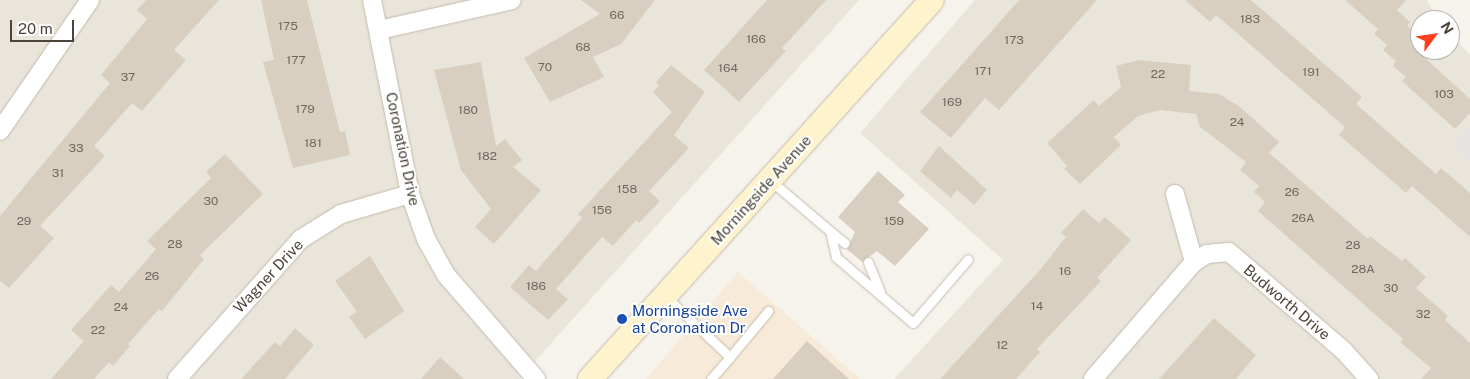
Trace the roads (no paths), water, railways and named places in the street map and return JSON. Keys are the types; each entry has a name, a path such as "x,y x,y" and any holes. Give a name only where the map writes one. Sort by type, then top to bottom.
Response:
{"main road":[{"name":"Morningside Avenue","path":"590,379 932,0"}],"street":[{"path":"0,131 90,0"},
{"name":"Coronation Drive","path":"372,0 410,194 426,239 446,275 536,379"},
{"path":"379,30 512,0"},
{"name":"Wagner Drive","path":"177,379 301,239 341,214 410,194"},
{"path":"1175,194 1194,262"},
{"name":"Budworth Drive","path":"1093,379 1194,262 1207,254 1229,252 1343,350 1369,379"}],"lane":[{"path":"770,180 845,243"},
{"path":"830,231 836,257 913,322 968,260"},
{"path":"868,262 881,295"},
{"path":"665,296 730,357"},
{"path":"710,379 768,311"}],"place":[{"name":"Morningside Ave at Coronation Dr","path":"622,319"}]}
